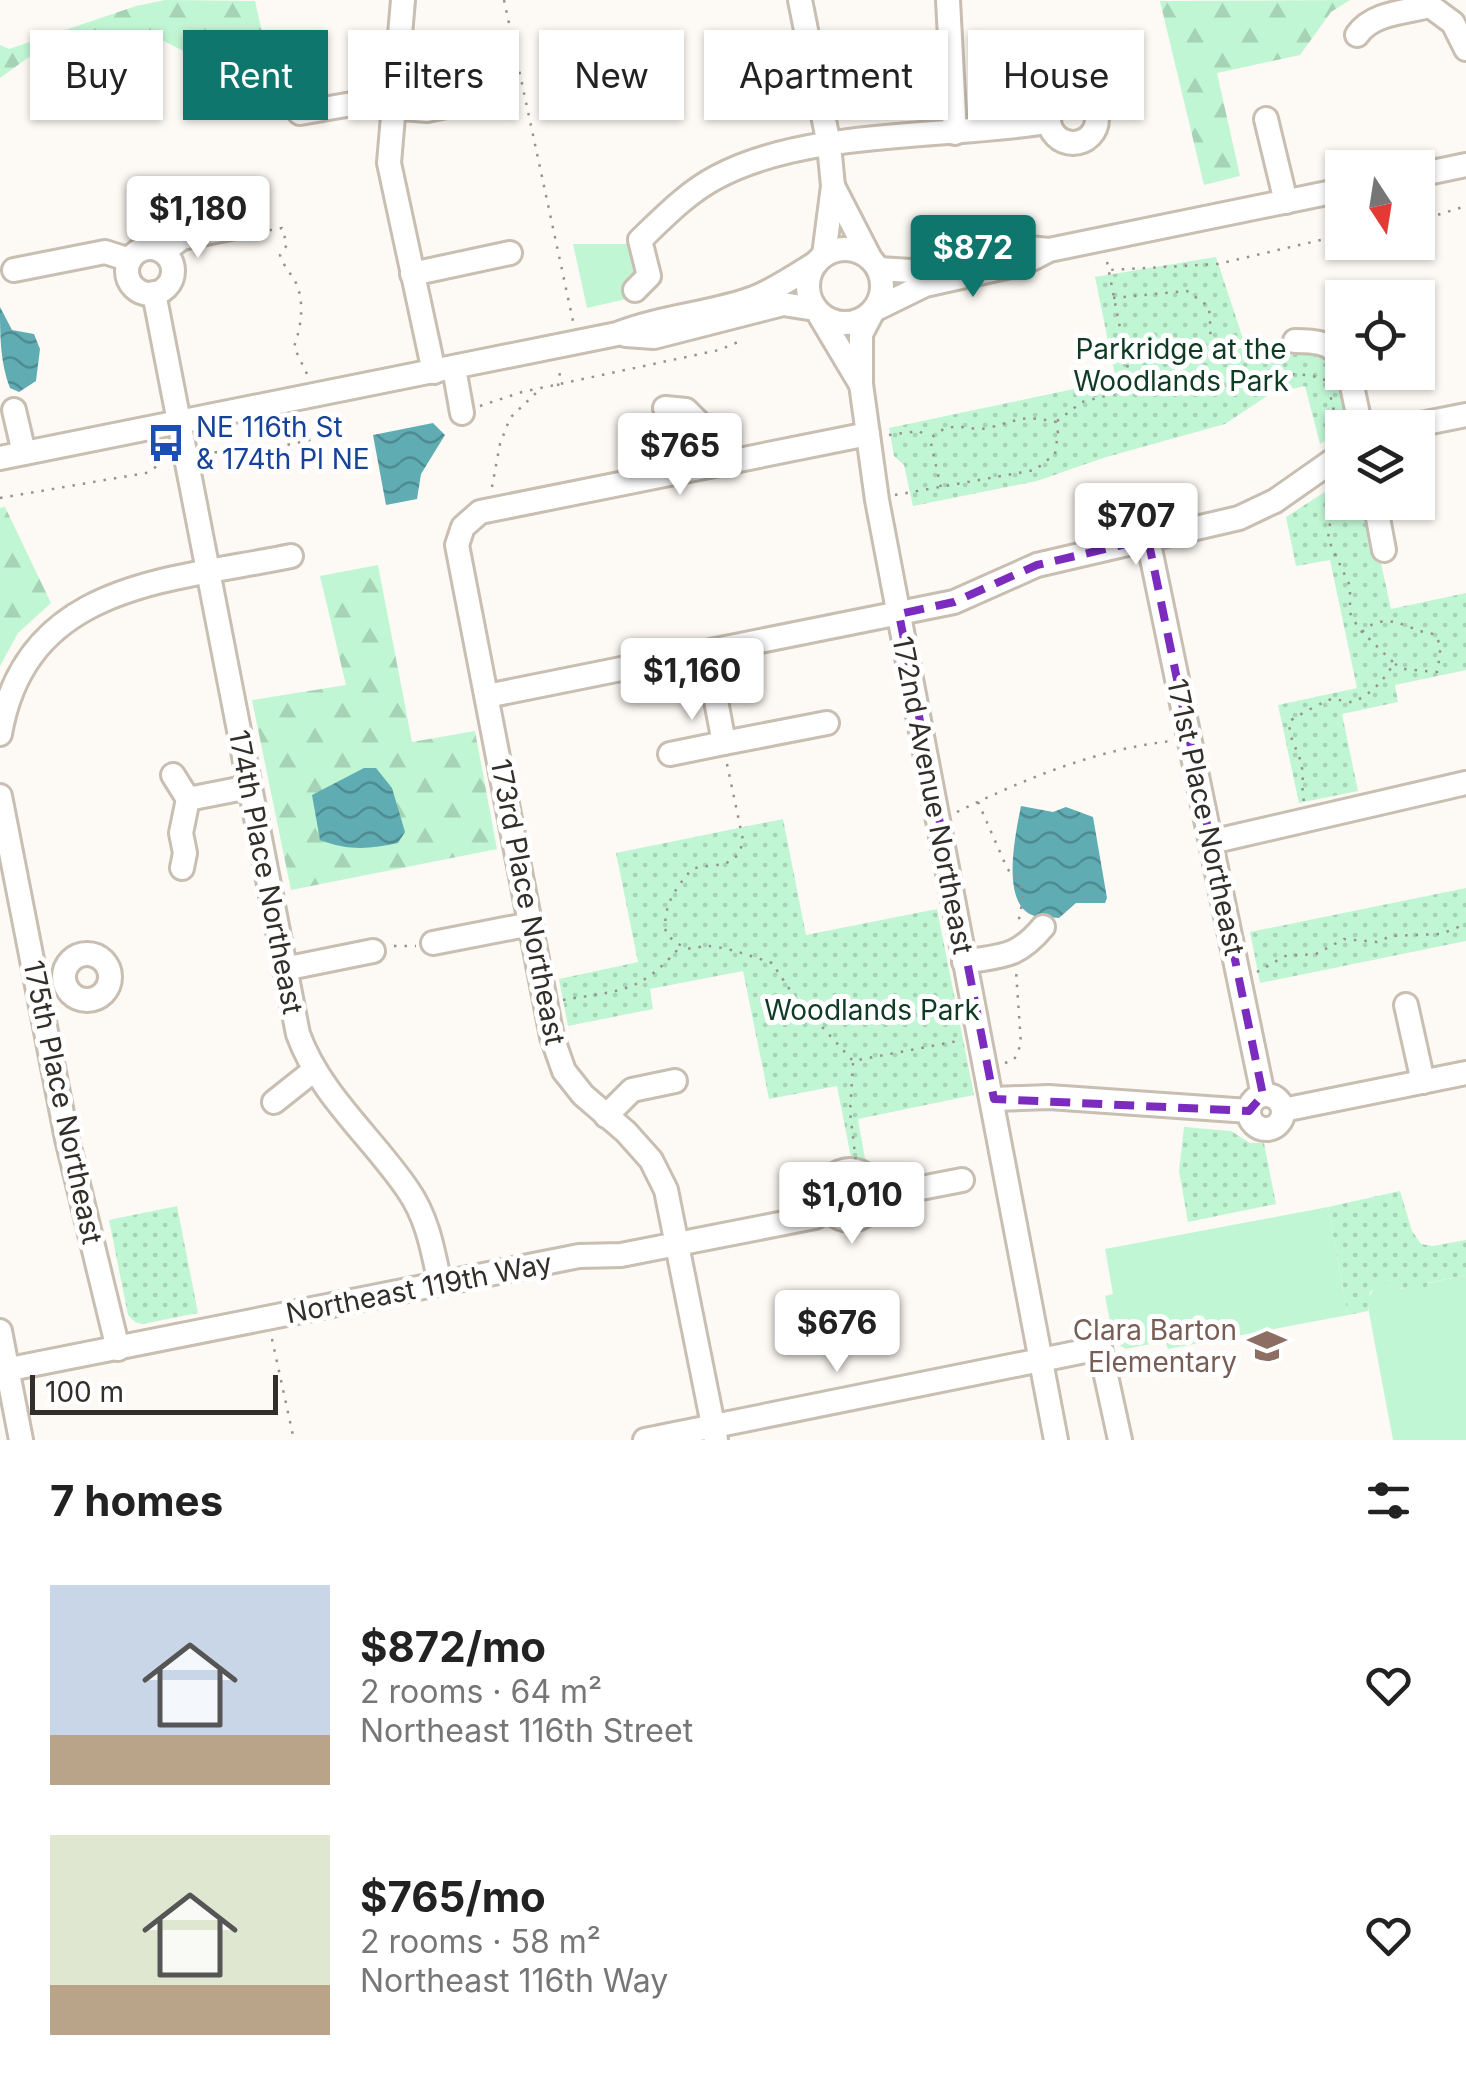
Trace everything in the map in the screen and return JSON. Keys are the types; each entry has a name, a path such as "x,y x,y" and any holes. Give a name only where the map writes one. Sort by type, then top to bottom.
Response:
{"street":[{"path":"399,30 402,0"},
{"path":"800,0 829,145 833,186 820,260 808,281 810,300 817,311"},
{"path":"948,0 955,133"},
{"path":"1357,35 1364,24 1430,6 1453,23 1466,49"},
{"path":"1266,118 1286,202"},
{"path":"391,120 389,163 412,274 462,411"},
{"path":"635,290 649,276 640,240 688,195 718,177 778,155 829,145 1048,122"},
{"path":"1435,171 1466,165"},
{"path":"833,186 874,263 882,296 874,311"},
{"path":"617,334 654,337 783,304 817,311 840,324 852,324 925,285 1024,263 1049,250 1325,194"},
{"path":"163,252 182,238 234,226"},
{"path":"0,458 617,334 653,320 754,298 847,249 874,263 928,272 1019,247 1049,250"},
{"path":"146,248 163,252 170,260 172,274 166,286 154,293 140,291 130,282 130,260 146,248"},
{"path":"14,270 105,252 130,260"},
{"path":"412,274 510,253"},
{"name":"174th Place Northeast","path":"154,293 298,1034 313,1071 409,1191 428,1228 440,1284"},
{"name":"172nd Avenue Northeast","path":"817,311 860,384 878,435 877,500 1056,1440"},
{"name":"172nd Avenue Northeast","path":"860,384 862,334 874,311"},
{"path":"1295,342 1325,344"},
{"path":"665,408 686,410 699,423 708,466"},
{"path":"14,410 24,453"},
{"path":"1435,421 1466,415"},
{"path":"488,510 878,435"},
{"path":"487,696 954,602 1036,565 1239,518 1275,501 1325,458"},
{"name":"173rd Place Northeast","path":"488,510 463,527 456,545 552,1036 564,1071 651,1160 666,1190 715,1433"},
{"path":"1378,520 1384,550"},
{"name":"171st Place Northeast","path":"1148,539 1211,842 1256,1103"},
{"path":"2,725 15,683 33,654 60,626 86,608 132,587 291,556"},
{"path":"707,652 724,744"},
{"path":"670,754 827,723"},
{"path":"173,775 188,799 181,833 182,868"},
{"path":"1211,842 1466,783"},
{"path":"188,799 250,787"},
{"name":"175th Place Northeast","path":"0,796 68,1138 118,1349"},
{"path":"433,943 530,924"},
{"path":"964,962 1014,954 1043,927"},
{"path":"284,969 373,950"},
{"path":"37,984 64,980"},
{"path":"1406,1006 1424,1082"},
{"path":"274,1102 313,1071"},
{"path":"994,1099 1256,1103 1278,1100 1283,1110 1466,1073"},
{"path":"606,1116 632,1090 674,1081"},
{"path":"828,1209 824,1192 840,1172 858,1170 872,1181 876,1197 962,1180"},
{"name":"Northeast 119th Way","path":"4,1371 579,1256 621,1255 815,1217 828,1209 840,1219 856,1220 870,1212 876,1197"},
{"path":"0,1331 4,1371 21,1440"},
{"path":"644,1440 715,1433 1100,1348 1120,1440"}],"path":[{"path":"504,0 578,342"},
{"path":"1435,216 1466,206"},
{"path":"259,232 282,228 286,237 287,245 280,254 294,278 300,299 301,325 294,347 307,374"},
{"path":"1109,270 1218,264 1325,239"},
{"path":"1108,262 1132,389"},
{"path":"1113,298 1188,291 1196,294 1208,306 1212,344 1226,367 1238,374 1315,375 1327,380 1338,410"},
{"path":"462,411 540,389 719,350 738,342 744,331"},
{"path":"930,439 941,429 955,425 990,428 1019,416 1056,422 1082,402 1132,389 1148,390 1190,372 1218,373 1226,367"},
{"path":"558,386 560,372"},
{"path":"488,510 500,444 510,418 540,389"},
{"path":"204,452 290,446 344,431 345,420"},
{"path":"894,496 1035,470 1055,454 1056,422"},
{"path":"878,435 919,431 930,439 941,488"},
{"path":"0,498 146,473 159,465 164,454"},
{"path":"1332,520 1328,539 1350,586 1350,613 1362,632 1394,664 1404,669 1437,672 1441,648 1434,634 1391,620 1370,625 1362,632"},
{"path":"1304,805 1300,788 1302,768 1289,734 1290,721 1330,699 1352,703 1358,700 1385,680 1394,664"},
{"path":"956,812 1014,784 1098,757 1173,741"},
{"path":"724,744 743,840 741,851 734,862 692,869 671,893 664,922 666,934 680,947 698,950 710,945 772,962 794,996 853,1061 850,1112 858,1170"},
{"path":"1256,973 1284,956 1316,954 1344,939 1361,942 1441,934 1466,924"},
{"path":"373,950 433,943"},
{"path":"562,1000 635,987 661,968 680,947"},
{"path":"853,1061 958,1040"},
{"path":"271,1334 294,1440"}],"highlighted area":[{"path":"1148,539 1263,1095 1249,1111 994,1099 899,614 954,602 1037,565"}],"green space":[{"path":"165,0 255,1 262,30 183,30 183,51 163,41 163,30 65,30"},
{"path":"1350,0 1331,12 1300,55 1217,73 1240,176 1204,185 1160,1"},
{"path":"30,42 30,57 0,78 0,45 9,49"},
{"path":"573,244 635,244 644,268 635,297 587,308"},
{"name":"Parkridge at the Woodlands Park","path":"1216,257 1250,360 1306,353 1325,357 1325,390 1343,390 1347,410 1325,410 1325,441 1320,444 1305,386 1270,394 1225,424 1037,481 913,506 904,465 894,456 889,428 1116,380 1095,277"},
{"path":"1325,492 1325,520 1372,520 1391,609 1466,593 1466,670 1395,685 1398,702 1342,714 1358,791 1299,803 1278,705 1357,688 1330,560 1296,566 1286,517"},
{"path":"5,507 51,603 18,633 0,666 0,508"},
{"path":"378,565 412,742 475,731 497,849 291,890 252,700 346,685 320,576"},
{"name":"Woodlands Park","path":"783,819 806,935 937,909 974,1095 858,1119 865,1159 851,1158 837,1086 769,1099 743,971 650,989 653,1009 568,1026 559,979 638,962 616,853"},
{"path":"1466,888 1466,941 1260,983 1250,932"},
{"path":"1184,1127 1231,1131 1250,1143 1264,1143 1276,1204 1188,1222 1179,1171"},
{"path":"1400,1191 1412,1231 1421,1244 1433,1246 1466,1240 1466,1275 1428,1283 1425,1290 1413,1292 1382,1282 1370,1292 1368,1311 1348,1315 1328,1207"},
{"path":"177,1206 198,1313 135,1322 128,1315 109,1220"},
{"path":"1328,1207 1348,1315 1168,1349 1165,1341 1126,1349 1114,1342 1105,1296 1113,1294 1105,1249"},
{"path":"1466,1275 1466,1440 1393,1440 1367,1302 1375,1285 1382,1282 1402,1289"}],"water":[{"path":"0,307 12,330 34,334 40,349 36,381 19,392 10,388 4,369"},
{"path":"433,423 445,435 421,474 417,499 386,505 373,435"},
{"path":"364,768 376,768 392,788 405,832 398,843 368,848 320,840 312,795"},
{"path":"1021,806 1053,812 1066,807 1093,817 1105,903 1076,903 1059,918 1037,917 1024,909 1013,884"}],"place":[{"name":"NE 116th St & 174th Pl NE","path":"166,443"},
{"name":"Clara Barton Elementary","path":"1267,1346"}]}
